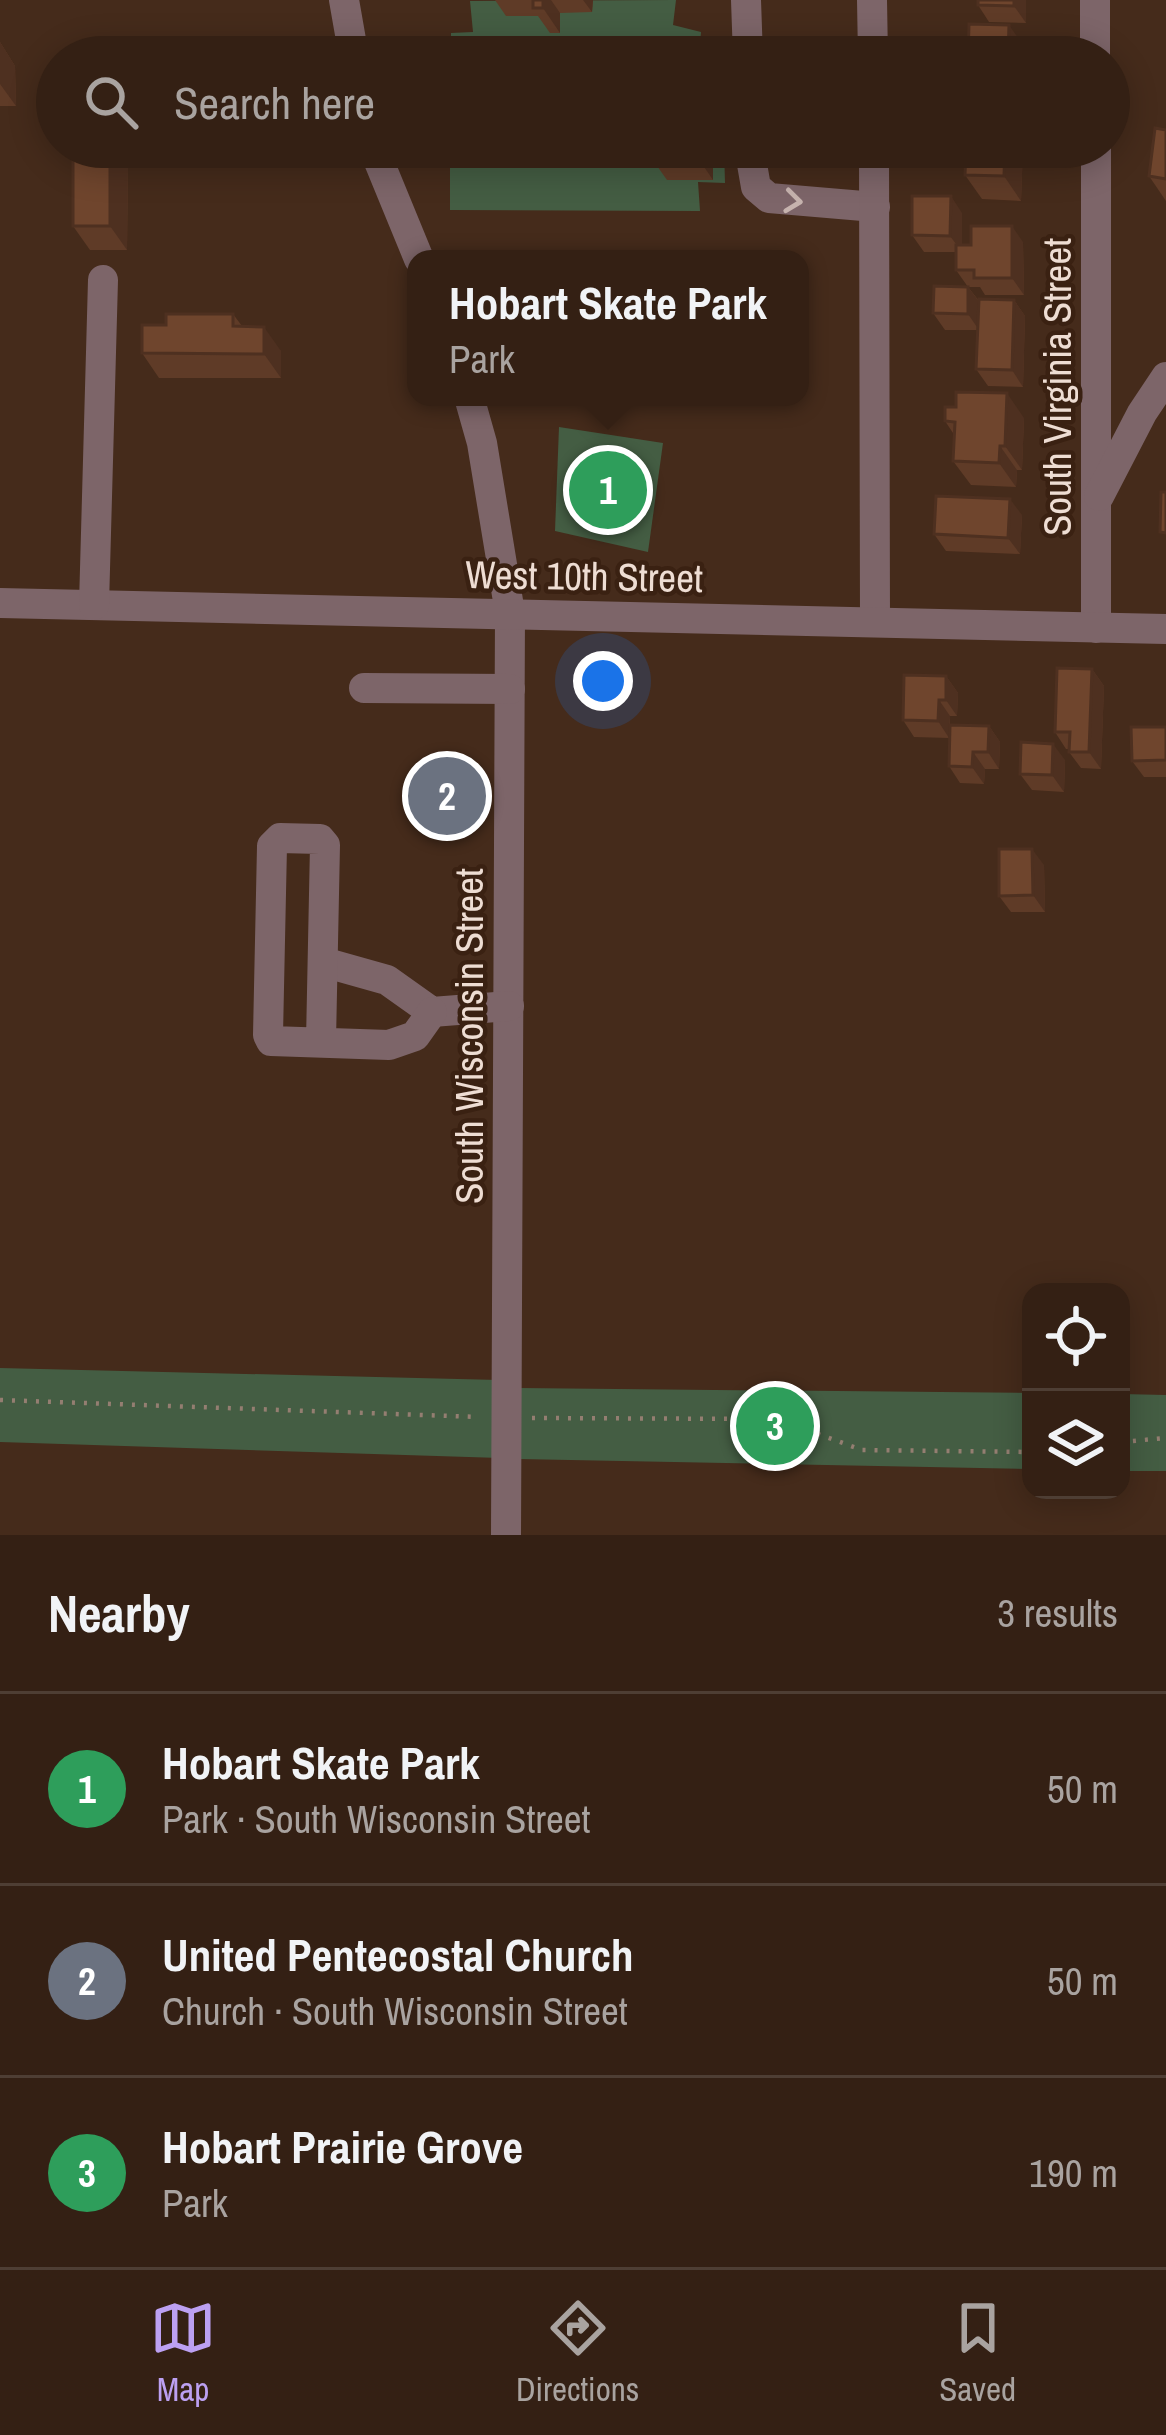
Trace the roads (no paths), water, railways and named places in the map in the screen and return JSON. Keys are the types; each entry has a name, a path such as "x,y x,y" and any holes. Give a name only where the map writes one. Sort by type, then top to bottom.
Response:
{"street":[{"path":"344,0 350,36"},
{"path":"746,0 747,36"},
{"path":"872,0 873,36"},
{"path":"1095,0 1096,36"},
{"path":"382,168 415,250"},
{"path":"753,168 756,188 769,198 874,207"},
{"path":"874,168 875,622"},
{"name":"South Virginia Street","path":"1096,168 1096,628"},
{"path":"94,605 103,280"},
{"path":"1096,502 1166,377"},
{"name":"South Wisconsin Street","path":"472,406 511,613 506,1535"},
{"name":"West 10th Street","path":"0,603 1166,629"},
{"path":"364,688 510,689"},
{"path":"321,1041 325,845 320,839 280,838 272,846 271,1041 389,1045 415,1036 432,1012"},
{"path":"323,962 387,980 432,1012 508,1006"}],"place":[{"name":"Hobart Skate Park","path":"608,490"},
{"name":"United Pentecostal Church","path":"447,796"},
{"name":"Hobart Prairie Grove","path":"775,1426"}]}
